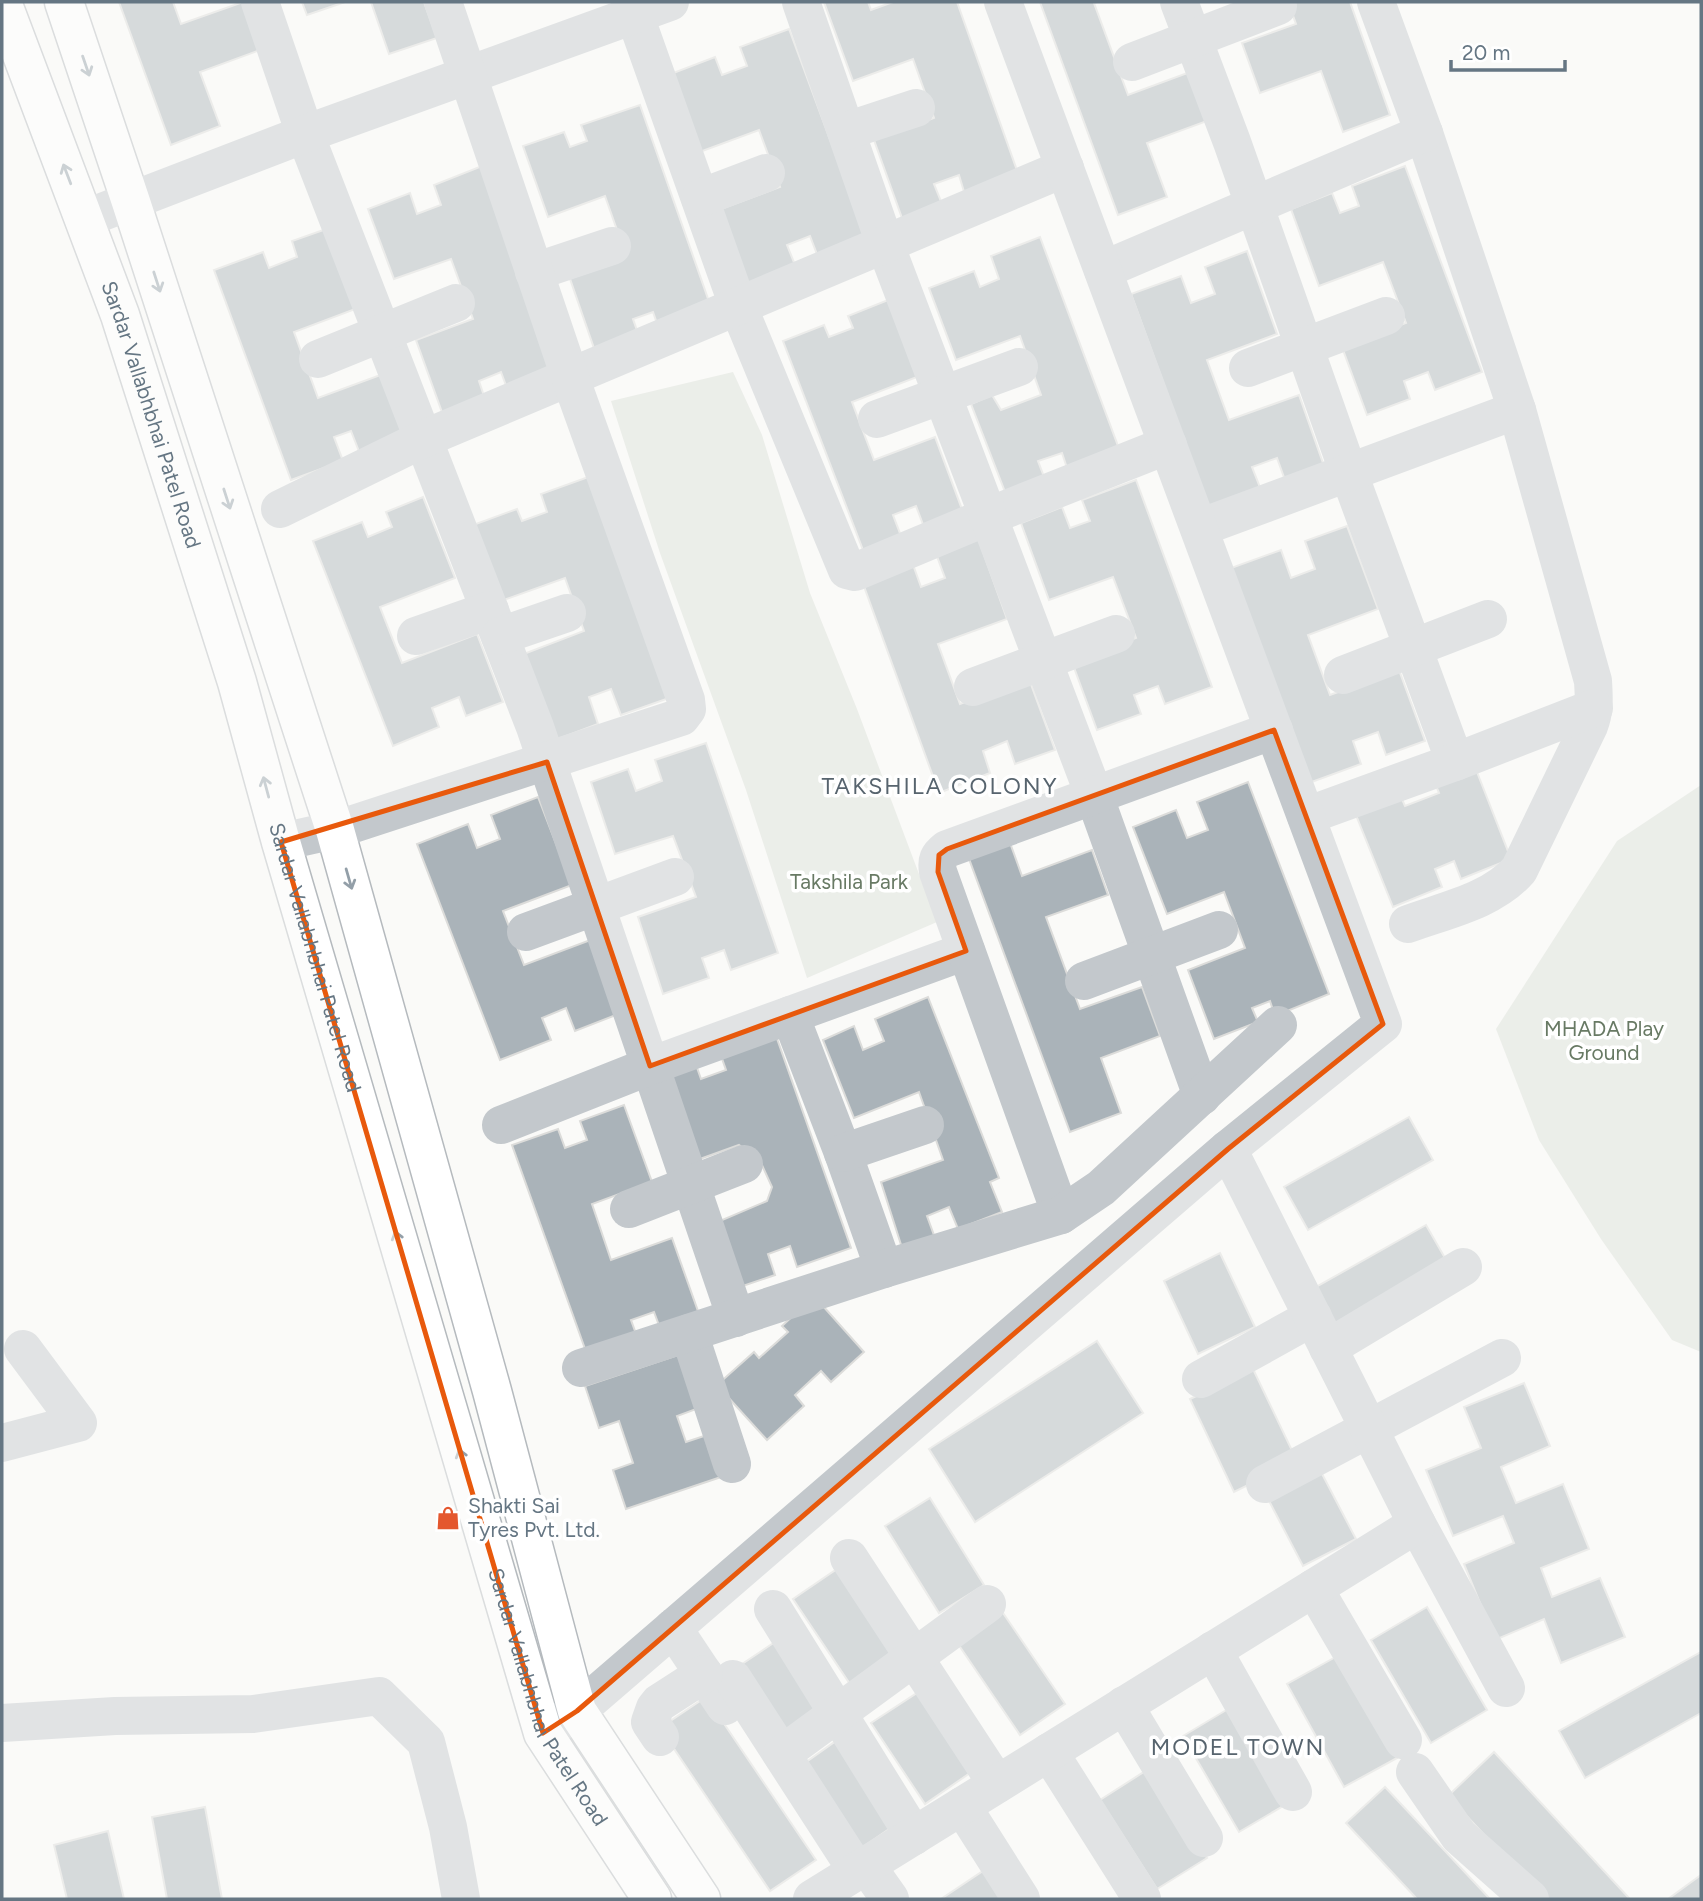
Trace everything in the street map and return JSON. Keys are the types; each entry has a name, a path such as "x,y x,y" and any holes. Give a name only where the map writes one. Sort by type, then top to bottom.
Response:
{"main road":[{"name":"Sardar Vallabhbhai Patel Road","path":"2,2 120,315 237,682 281,842 542,1733 652,1899"},
{"name":"Sardar Vallabhbhai Patel Road","path":"64,2 335,830 492,1391 577,1711 701,1899"}],"street":[{"path":"260,2 305,134 547,762 736,1318"},
{"path":"281,842 335,830 681,717 687,704 570,377 443,2"},
{"path":"84,219 467,75 632,8 670,2"},
{"path":"802,2 886,244 1094,795 1202,1096"},
{"path":"542,1733 577,1711 1228,1149 1383,1024 1003,2"},
{"path":"1179,2 1455,762"},
{"path":"1376,2 1424,133 1517,410 1593,681 1594,708 1589,726 1519,870 1493,893 1408,923"},
{"path":"1132,62 1278,6"},
{"path":"632,8 738,306 847,570 855,572 1168,445"},
{"path":"846,131 916,108"},
{"path":"1103,270 1424,133"},
{"path":"280,509 423,439 1065,168"},
{"path":"699,198 766,173"},
{"path":"534,272 612,246"},
{"path":"318,359 456,303"},
{"path":"1248,368 1386,316"},
{"path":"877,419 1019,367"},
{"path":"1199,528 1517,410"},
{"path":"416,636 567,612"},
{"path":"1343,675 1488,619"},
{"path":"972,687 1116,634"},
{"path":"1306,816 1594,708"},
{"path":"1060,1215 938,872 936,863 939,855 947,849 1274,730"},
{"path":"526,932 675,877"},
{"path":"1084,981 1219,930"},
{"path":"501,1125 650,1066 966,951"},
{"path":"790,1015 884,1269"},
{"path":"580,1368 1060,1215 1101,1188 1278,1025"},
{"path":"843,1153 925,1125"},
{"path":"1228,1149 1417,1524 1506,1688"},
{"path":"629,1209 744,1164"},
{"path":"1201,1379 1321,1332 1463,1267"},
{"path":"689,1333 732,1464"},
{"path":"2,1443 78,1423 23,1349"},
{"path":"1265,1483 1502,1358"},
{"path":"812,1899 1417,1524"},
{"path":"849,1558 997,1784"},
{"path":"1314,1588 1409,1756 1459,1836 1530,1899"},
{"path":"782,1754 987,1604"},
{"path":"773,1609 914,1836"},
{"path":"673,1629 782,1754 862,1868 890,1899"},
{"path":"1213,1650 1293,1792"},
{"path":"660,1737 650,1722 655,1708 721,1686"},
{"path":"2,1723 115,1716 253,1714 379,1696 426,1742 448,1826 461,1899"},
{"path":"1124,1705 1204,1838"},
{"path":"1049,1752 1142,1899"},
{"path":"962,1806 1021,1899"}],"highlighted area":[{"path":"1274,730 1383,1024 1228,1149 577,1711 543,1733 281,842 547,762 650,1066 966,951 938,872 939,855 947,849"}],"green space":[{"name":"Takshila Park","path":"733,372 762,435 810,593 937,922 807,978 746,790 660,553 611,401"},
{"name":"MHADA Play Ground","path":"1701,785 1701,1352 1672,1340 1601,1239 1539,1140 1496,1029 1617,841"}],"building":[{"path":"119,2 173,2 181,24 243,2 260,50 200,72 220,126 171,145"},
{"path":"302,2 345,2 307,15"},
{"path":"371,2 424,2 437,38 389,54"},
{"path":"824,2 868,2 871,10 893,2 957,2 1019,176 965,195 959,175 934,184 942,204 902,218 874,140 934,118 913,59 853,81"},
{"path":"1040,2 1097,2 1094,3 1128,95 1190,72 1207,121 1147,143 1167,197 1118,215"},
{"path":"1288,2 1350,2 1390,115 1343,132 1321,71 1260,93 1242,43 1296,24"},
{"path":"789,29 867,239 818,257 810,236 787,245 795,265 746,284 718,210 780,187 759,130 697,153 668,75 715,57 722,75 747,66 740,47"},
{"path":"640,105 713,313 660,332 653,312 633,319 640,339 596,354 567,270 624,250 605,196 548,217 523,146 564,132 570,147 587,141 581,125"},
{"path":"482,166 557,373 508,391 501,372 479,381 485,399 443,415 416,340 473,319 451,259 394,279 368,209 410,193 417,214 441,205 434,185"},
{"path":"1405,166 1482,372 1435,390 1428,372 1404,381 1410,399 1367,415 1342,347 1406,323 1383,262 1319,286 1291,209 1332,193 1340,213 1359,206 1352,186"},
{"path":"329,228 358,308 294,332 318,398 383,374 406,437 360,454 351,431 334,437 343,461 291,480 214,270 263,252 269,268 297,257 292,241"},
{"path":"1040,237 1121,454 1069,474 1062,453 1038,461 1046,482 1007,497 971,404 992,395 1001,410 1041,395 1020,336 956,360 929,288 974,271 980,287 999,279 991,256"},
{"path":"1247,251 1277,334 1207,360 1229,420 1299,395 1324,466 1285,480 1277,458 1252,467 1261,490 1209,509 1131,294 1181,276 1191,303 1215,294 1205,267"},
{"path":"888,300 917,377 852,402 874,460 935,437 963,512 924,527 916,506 893,515 901,536 863,550 783,341 824,325 829,337 853,328 848,316"},
{"path":"591,476 672,697 621,715 611,689 589,697 598,724 553,741 521,655 584,631 565,578 501,601 473,525 517,509 522,521 547,512 541,494"},
{"path":"1136,480 1212,687 1165,704 1158,686 1134,695 1141,714 1097,730 1072,662 1136,638 1113,577 1049,600 1021,523 1062,507 1070,528 1090,521 1082,500"},
{"path":"423,497 455,578 380,607 402,663 477,634 503,702 466,716 459,697 432,708 439,727 393,746 313,541 362,522 368,537 392,527 386,512"},
{"path":"1347,526 1378,609 1308,635 1330,695 1399,670 1425,741 1386,755 1378,732 1353,741 1361,764 1309,783 1231,568 1281,550 1291,578 1315,569 1305,541"},
{"path":"977,535 1007,619 938,644 960,704 1029,679 1055,750 1015,764 1007,741 983,751 990,773 939,793 861,578 911,559 921,587 945,578 935,551"},
{"path":"706,743 778,953 731,970 724,950 702,958 709,978 663,994 638,917 696,897 673,836 615,854 591,782 628,769 636,791 662,781 655,760"},
{"path":"1475,767 1511,859 1461,879 1454,861 1435,869 1442,887 1393,907 1356,815 1401,797 1405,806 1439,793 1435,783"},
{"path":"1248,782 1329,994 1275,1016 1270,1001 1252,1008 1258,1022 1214,1039 1188,970 1245,948 1224,892 1167,914 1133,827 1176,810 1187,838 1208,830 1197,802"},
{"path":"538,797 572,885 503,911 524,965 593,939 621,1013 575,1031 566,1008 542,1018 551,1040 500,1060 417,844 468,824 477,848 500,839 491,815"},
{"path":"1009,840 1022,876 1092,850 1108,895 1046,917 1080,1009 1142,987 1160,1036 1101,1058 1121,1113 1070,1132 968,856"},
{"path":"928,997 999,1178 990,1182 1002,1212 958,1229 949,1207 927,1216 935,1238 903,1251 881,1182 943,1160 919,1092 854,1118 823,1040 854,1026 863,1050 884,1041 875,1019"},
{"path":"775,1033 851,1248 797,1267 790,1246 768,1254 775,1275 731,1290 708,1226 767,1201 772,1187 761,1163 739,1145 686,1164 656,1076 695,1062 701,1079 726,1070 720,1053"},
{"path":"624,1105 652,1182 592,1204 611,1260 672,1238 699,1314 660,1328 654,1312 631,1320 639,1342 589,1360 512,1145 558,1129 565,1148 587,1140 580,1121"},
{"path":"1409,1117 1433,1160 1308,1230 1284,1187"},
{"path":"1426,1225 1449,1265 1331,1331 1309,1291"},
{"path":"1220,1253 1255,1327 1198,1354 1164,1281"},
{"path":"814,1296 864,1352 831,1382 821,1371 795,1395 804,1406 767,1440 717,1385 754,1352 759,1358 788,1332 782,1326"},
{"path":"1097,1341 1143,1413 975,1522 929,1449"},
{"path":"681,1354 699,1408 677,1416 686,1442 707,1435 721,1477 626,1509 613,1470 633,1463 619,1421 599,1428 585,1386"},
{"path":"1253,1369 1297,1461 1234,1492 1190,1399"},
{"path":"1524,1383 1550,1446 1501,1467 1516,1503 1563,1484 1589,1549 1541,1568 1552,1597 1600,1578 1625,1637 1561,1663 1544,1619 1495,1640 1464,1564 1514,1543 1503,1516 1453,1536 1426,1470 1481,1448 1464,1407"},
{"path":"1320,1470 1356,1539 1303,1566 1267,1497"},
{"path":"930,1498 984,1585 939,1613 885,1526"},
{"path":"837,1569 896,1657 852,1687 793,1599"},
{"path":"1427,1607 1487,1710 1431,1743 1371,1640"},
{"path":"1001,1610 1065,1704 1020,1735 956,1641"},
{"path":"784,1636 831,1706 780,1741 733,1670"},
{"path":"1701,1652 1701,1713 1585,1778 1559,1731"},
{"path":"1341,1654 1397,1758 1344,1787 1287,1684"},
{"path":"917,1693 970,1773 925,1804 871,1723"},
{"path":"706,1697 816,1860 770,1891 660,1728"},
{"path":"1233,1706 1290,1802 1239,1832 1183,1736"},
{"path":"843,1736 902,1820 853,1854 795,1770"},
{"path":"1494,1752 1628,1899 1544,1899 1448,1796"},
{"path":"1150,1768 1207,1858 1157,1889 1100,1800"},
{"path":"1385,1787 1490,1899 1417,1899 1346,1823"},
{"path":"205,1807 222,1899 167,1899 152,1817"},
{"path":"108,1831 124,1899 67,1899 54,1845"},
{"path":"986,1869 1006,1899 941,1899"},
{"path":"1701,1875 1701,1899 1668,1899"}],"place":[{"name":"Shakti Sai Tyres Pvt. Ltd.","path":"448,1518"}],"district":[{"name":"TAKSHILA COLONY","path":"940,786"},
{"name":"MODEL TOWN","path":"1238,1747"}]}
